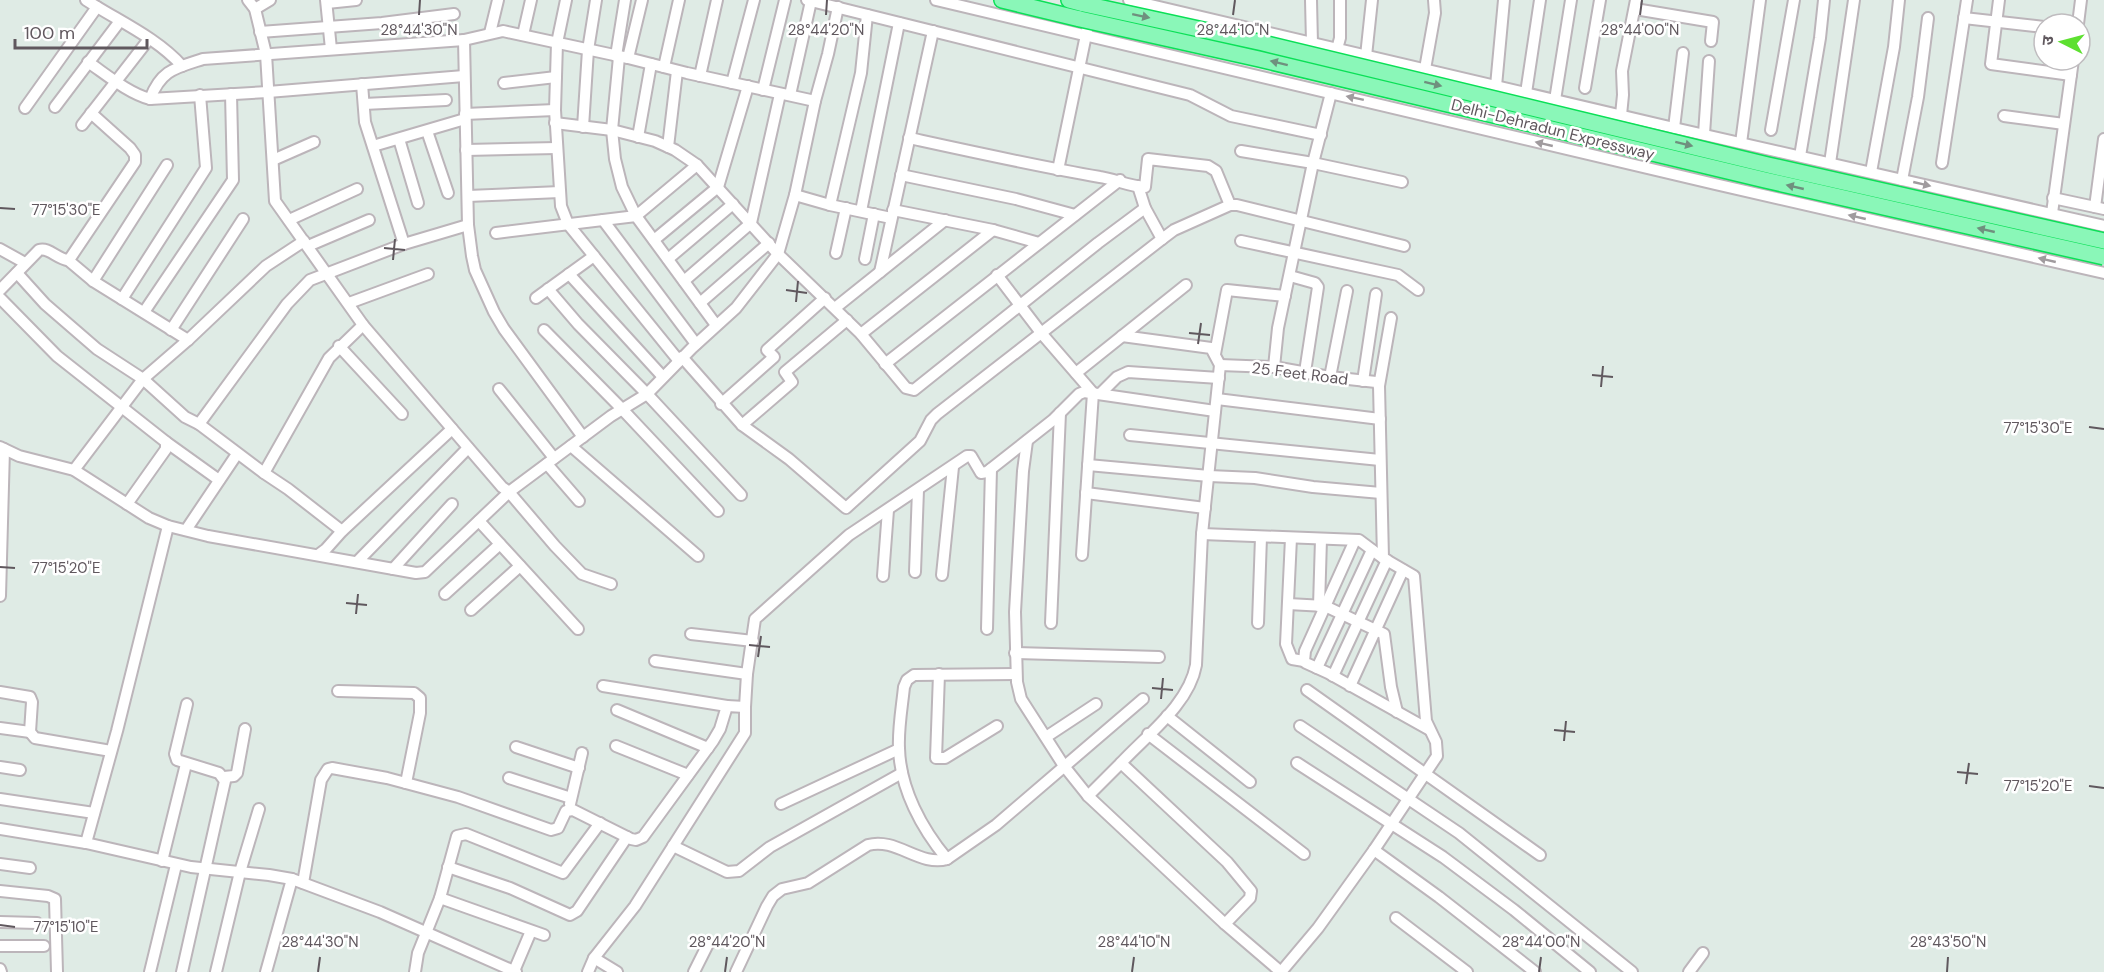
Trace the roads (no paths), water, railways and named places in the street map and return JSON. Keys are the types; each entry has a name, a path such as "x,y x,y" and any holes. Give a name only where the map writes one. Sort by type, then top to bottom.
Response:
{"highway":[{"name":"Delhi-Dehradun Expressway","path":"1002,0 1271,61 1765,180 2104,257"},
{"name":"Delhi-Dehradun Expressway","path":"1069,0 1263,43 1757,162 2104,241"}],"street":[{"path":"86,0 171,54 182,66"},
{"path":"270,0 252,4 266,54 274,201 363,324 502,487 582,574 610,584"},
{"path":"331,49 327,2 356,0"},
{"path":"490,33 498,0"},
{"path":"523,35 531,0"},
{"path":"566,0 557,43 555,123 561,206 568,224 680,359 721,404 742,425 789,459 846,507 920,441 931,420 937,414 1174,230 1230,205 1238,205 1404,246"},
{"path":"583,127 588,50 596,0"},
{"path":"625,0 612,130 615,159 622,187 636,216 716,325"},
{"path":"621,57 642,0"},
{"path":"664,67 679,0"},
{"path":"700,76 717,0"},
{"path":"732,83 754,0"},
{"path":"763,90 785,0"},
{"path":"684,281 751,223 809,0 1190,95 1231,116 1321,135"},
{"path":"936,0 1086,37 2104,273"},
{"path":"1058,170 1093,0"},
{"path":"1129,0 1169,5 1312,43 1554,100 1621,111 1674,128 1705,126 1742,132 1904,172 2104,226"},
{"path":"1311,0 1312,43"},
{"path":"1337,49 1340,38 1340,0"},
{"path":"1366,56 1372,0"},
{"path":"1425,69 1435,13 1434,0"},
{"path":"1496,86 1504,0"},
{"path":"1527,93 1540,0"},
{"path":"1554,100 1571,0"},
{"path":"1585,88 1600,0"},
{"path":"1742,132 1760,0"},
{"path":"1771,130 1794,0"},
{"path":"1802,148 1824,0"},
{"path":"1832,155 1854,0"},
{"path":"1872,164 1894,47 1899,0"},
{"path":"1942,164 1967,0"},
{"path":"1999,0 1991,64 2071,75"},
{"path":"1621,111 1622,71 1635,5 1713,22 1711,41"},
{"path":"25,108 97,7"},
{"path":"0,596 2,448 18,456 74,470 149,518 168,526 393,569 416,573 425,572 509,492 622,409 647,394 680,359 736,308 778,254 795,195 838,7"},
{"path":"260,32 454,14"},
{"path":"830,205 861,73 867,15"},
{"path":"1904,172 1918,97 1928,18"},
{"path":"1964,18 2032,26"},
{"path":"55,107 120,21"},
{"path":"861,211 899,23"},
{"path":"150,99 160,79 182,66 203,59 464,40 503,31 815,101"},
{"path":"880,272 933,31"},
{"path":"82,125 149,39"},
{"path":"464,40 468,225 475,270 504,329 583,437"},
{"path":"1674,128 1683,53"},
{"path":"1705,126 1709,61"},
{"path":"88,62 142,97 150,99 464,76"},
{"path":"638,137 651,64"},
{"path":"668,147 677,70"},
{"path":"2052,213 2071,72"},
{"path":"504,83 556,77"},
{"path":"362,84 366,122 404,244"},
{"path":"654,240 718,188 748,86"},
{"path":"1274,367 1278,328 1313,163 1331,93"},
{"path":"144,312 233,180 231,94"},
{"path":"122,299 206,168 200,95"},
{"path":"364,104 446,100"},
{"path":"373,146 427,131 465,116 555,110"},
{"path":"68,260 135,162 135,155 130,148 92,113"},
{"path":"2004,116 2064,124"},
{"path":"555,123 612,130 638,137 668,147 697,165 778,254 861,334 906,387 914,390 1145,208"},
{"path":"427,131 448,193"},
{"path":"909,138 1145,187 1148,159 1208,166 1216,171 1230,205"},
{"path":"399,139 418,203"},
{"path":"2054,198 2100,208 2104,139"},
{"path":"273,160 314,142"},
{"path":"466,150 557,148"},
{"path":"1241,151 1313,163 1402,182"},
{"path":"93,281 167,165"},
{"path":"496,233 636,216 697,165"},
{"path":"901,175 1016,199 1075,215"},
{"path":"885,364 1120,180"},
{"path":"1138,186 1145,208 1162,238"},
{"path":"289,220 357,189"},
{"path":"468,196 560,192"},
{"path":"795,195 874,214 945,220 1039,243"},
{"path":"668,259 733,204"},
{"path":"836,253 846,208"},
{"path":"865,258 874,214"},
{"path":"171,330 243,219"},
{"path":"74,470 143,379 266,266 306,244 369,220"},
{"path":"603,220 696,344"},
{"path":"835,308 945,220"},
{"path":"199,424 287,304 310,280 404,244 468,225"},
{"path":"861,334 993,230"},
{"path":"1241,241 1398,275 1418,290"},
{"path":"700,303 769,243"},
{"path":"0,290 42,248 63,260 68,260 93,281 188,340"},
{"path":"0,249 25,263"},
{"path":"537,298 594,256"},
{"path":"17,273 45,304 97,349 143,379 185,417 199,424 342,531"},
{"path":"349,303 428,274"},
{"path":"569,274 663,377"},
{"path":"998,275 1042,334 1096,394"},
{"path":"1290,276 1317,284 1305,372"},
{"path":"1076,373 1186,285"},
{"path":"548,289 578,324 741,495"},
{"path":"1215,354 1227,290 1285,296"},
{"path":"1330,377 1347,291"},
{"path":"1363,381 1376,294"},
{"path":"0,298 57,356 219,480"},
{"path":"721,404 774,357 767,350 825,298"},
{"path":"1333,676 1359,622 1385,559 1379,386 1391,318"},
{"path":"742,425 792,382 785,372 847,320"},
{"path":"264,473 328,358 363,324"},
{"path":"543,330 622,409 718,511"},
{"path":"1088,796 1178,705 1194,679 1202,534 1220,365 1211,348 1205,346 1122,336"},
{"path":"339,346 402,414"},
{"name":"25 Feet Road","path":"1220,365 1274,367 1376,382 1379,386"},
{"path":"1082,555 1088,465 1096,394 1128,372 1219,378"},
{"path":"499,389 579,501"},
{"path":"588,972 594,958 635,906 745,733 747,674 755,619 761,612 849,535 963,458 971,456 981,472 991,469 1060,413 1079,394 1084,392 1215,411"},
{"path":"1217,399 1380,419"},
{"path":"1051,623 1060,413"},
{"path":"318,555 452,429"},
{"path":"1130,435 1380,460"},
{"path":"127,504 166,449 166,441"},
{"path":"1026,441 1016,586 1015,653 1021,699 1064,766 1088,796 1225,924 1281,972 1318,928 1409,800 1437,756 1436,742 1426,721 1414,576 1359,540 1202,534"},
{"path":"571,446 698,556"},
{"path":"357,562 468,448"},
{"path":"186,530 237,454"},
{"path":"1088,465 1255,478 1313,487 1381,493"},
{"path":"942,575 953,466"},
{"path":"987,629 991,469"},
{"path":"915,572 918,490"},
{"path":"1086,493 1205,508"},
{"path":"393,569 452,504"},
{"path":"883,576 888,510"},
{"path":"479,521 578,629"},
{"path":"86,843 168,526"},
{"path":"1258,623 1261,537"},
{"path":"1291,538 1288,651 1292,659 1304,661 1428,729"},
{"path":"1321,539 1322,606"},
{"path":"1304,661 1305,651 1322,606 1355,540"},
{"path":"445,594 500,544"},
{"path":"1317,668 1372,550"},
{"path":"471,610 520,566"},
{"path":"1350,686 1403,570"},
{"path":"1288,604 1322,606 1381,632 1385,636 1391,687 1397,712"},
{"path":"690,634 753,641"},
{"path":"1015,653 1159,657"},
{"path":"655,661 747,674"},
{"path":"939,674 936,758 945,758 997,726"},
{"path":"947,859 923,826 903,773 899,749 904,687 907,680 914,675 1017,675"},
{"path":"603,686 745,707"},
{"path":"1307,690 1540,855"},
{"path":"338,691 414,693 420,698 420,713 406,783"},
{"path":"0,692 27,696 31,699 30,732"},
{"path":"736,972 767,906 773,896 782,889 808,883 874,843 890,845 937,861 947,859 1035,794 1064,766 1143,699"},
{"path":"187,704 175,754 177,760 186,764 219,773 224,777 234,776 237,773 245,729"},
{"path":"1046,737 1096,704"},
{"path":"568,810 575,811 627,837 636,840 643,837 708,748 720,729 727,706"},
{"path":"617,710 708,748"},
{"path":"1167,716 1250,782"},
{"path":"1300,726 1447,824 1632,972"},
{"path":"0,728 30,732 40,739 111,751"},
{"path":"1148,734 1304,854"},
{"path":"616,746 688,776"},
{"path":"516,747 579,768"},
{"path":"781,804 899,749"},
{"path":"303,883 321,780 328,769 337,767 458,797 551,830 558,828 568,810 582,753"},
{"path":"1121,762 1227,862 1251,891 1250,898 1225,924"},
{"path":"1297,763 1471,877 1590,972"},
{"path":"162,861 186,764"},
{"path":"0,767 20,770"},
{"path":"673,846 727,873 739,871 770,847 903,773"},
{"path":"182,972 224,786 224,777"},
{"path":"509,778 571,798"},
{"path":"0,799 94,813"},
{"path":"216,972 240,872 259,809"},
{"path":"414,972 418,953 428,933 440,898 457,836 463,834 563,873 600,823"},
{"path":"0,829 86,843 176,865 292,879 353,901 515,971 531,931"},
{"path":"448,867 510,888 570,915 577,911 627,837"},
{"path":"1374,850 1430,890 1531,971"},
{"path":"0,864 30,868"},
{"path":"150,972 176,865"},
{"path":"266,972 292,879"},
{"path":"0,891 48,896 55,899 57,972"},
{"path":"440,898 544,935"},
{"path":"1396,918 1467,972"},
{"path":"0,922 37,923"},
{"path":"694,972 708,944"},
{"path":"0,946 44,946"},
{"path":"1689,972 1703,953"},
{"path":"594,958 617,972"}]}
